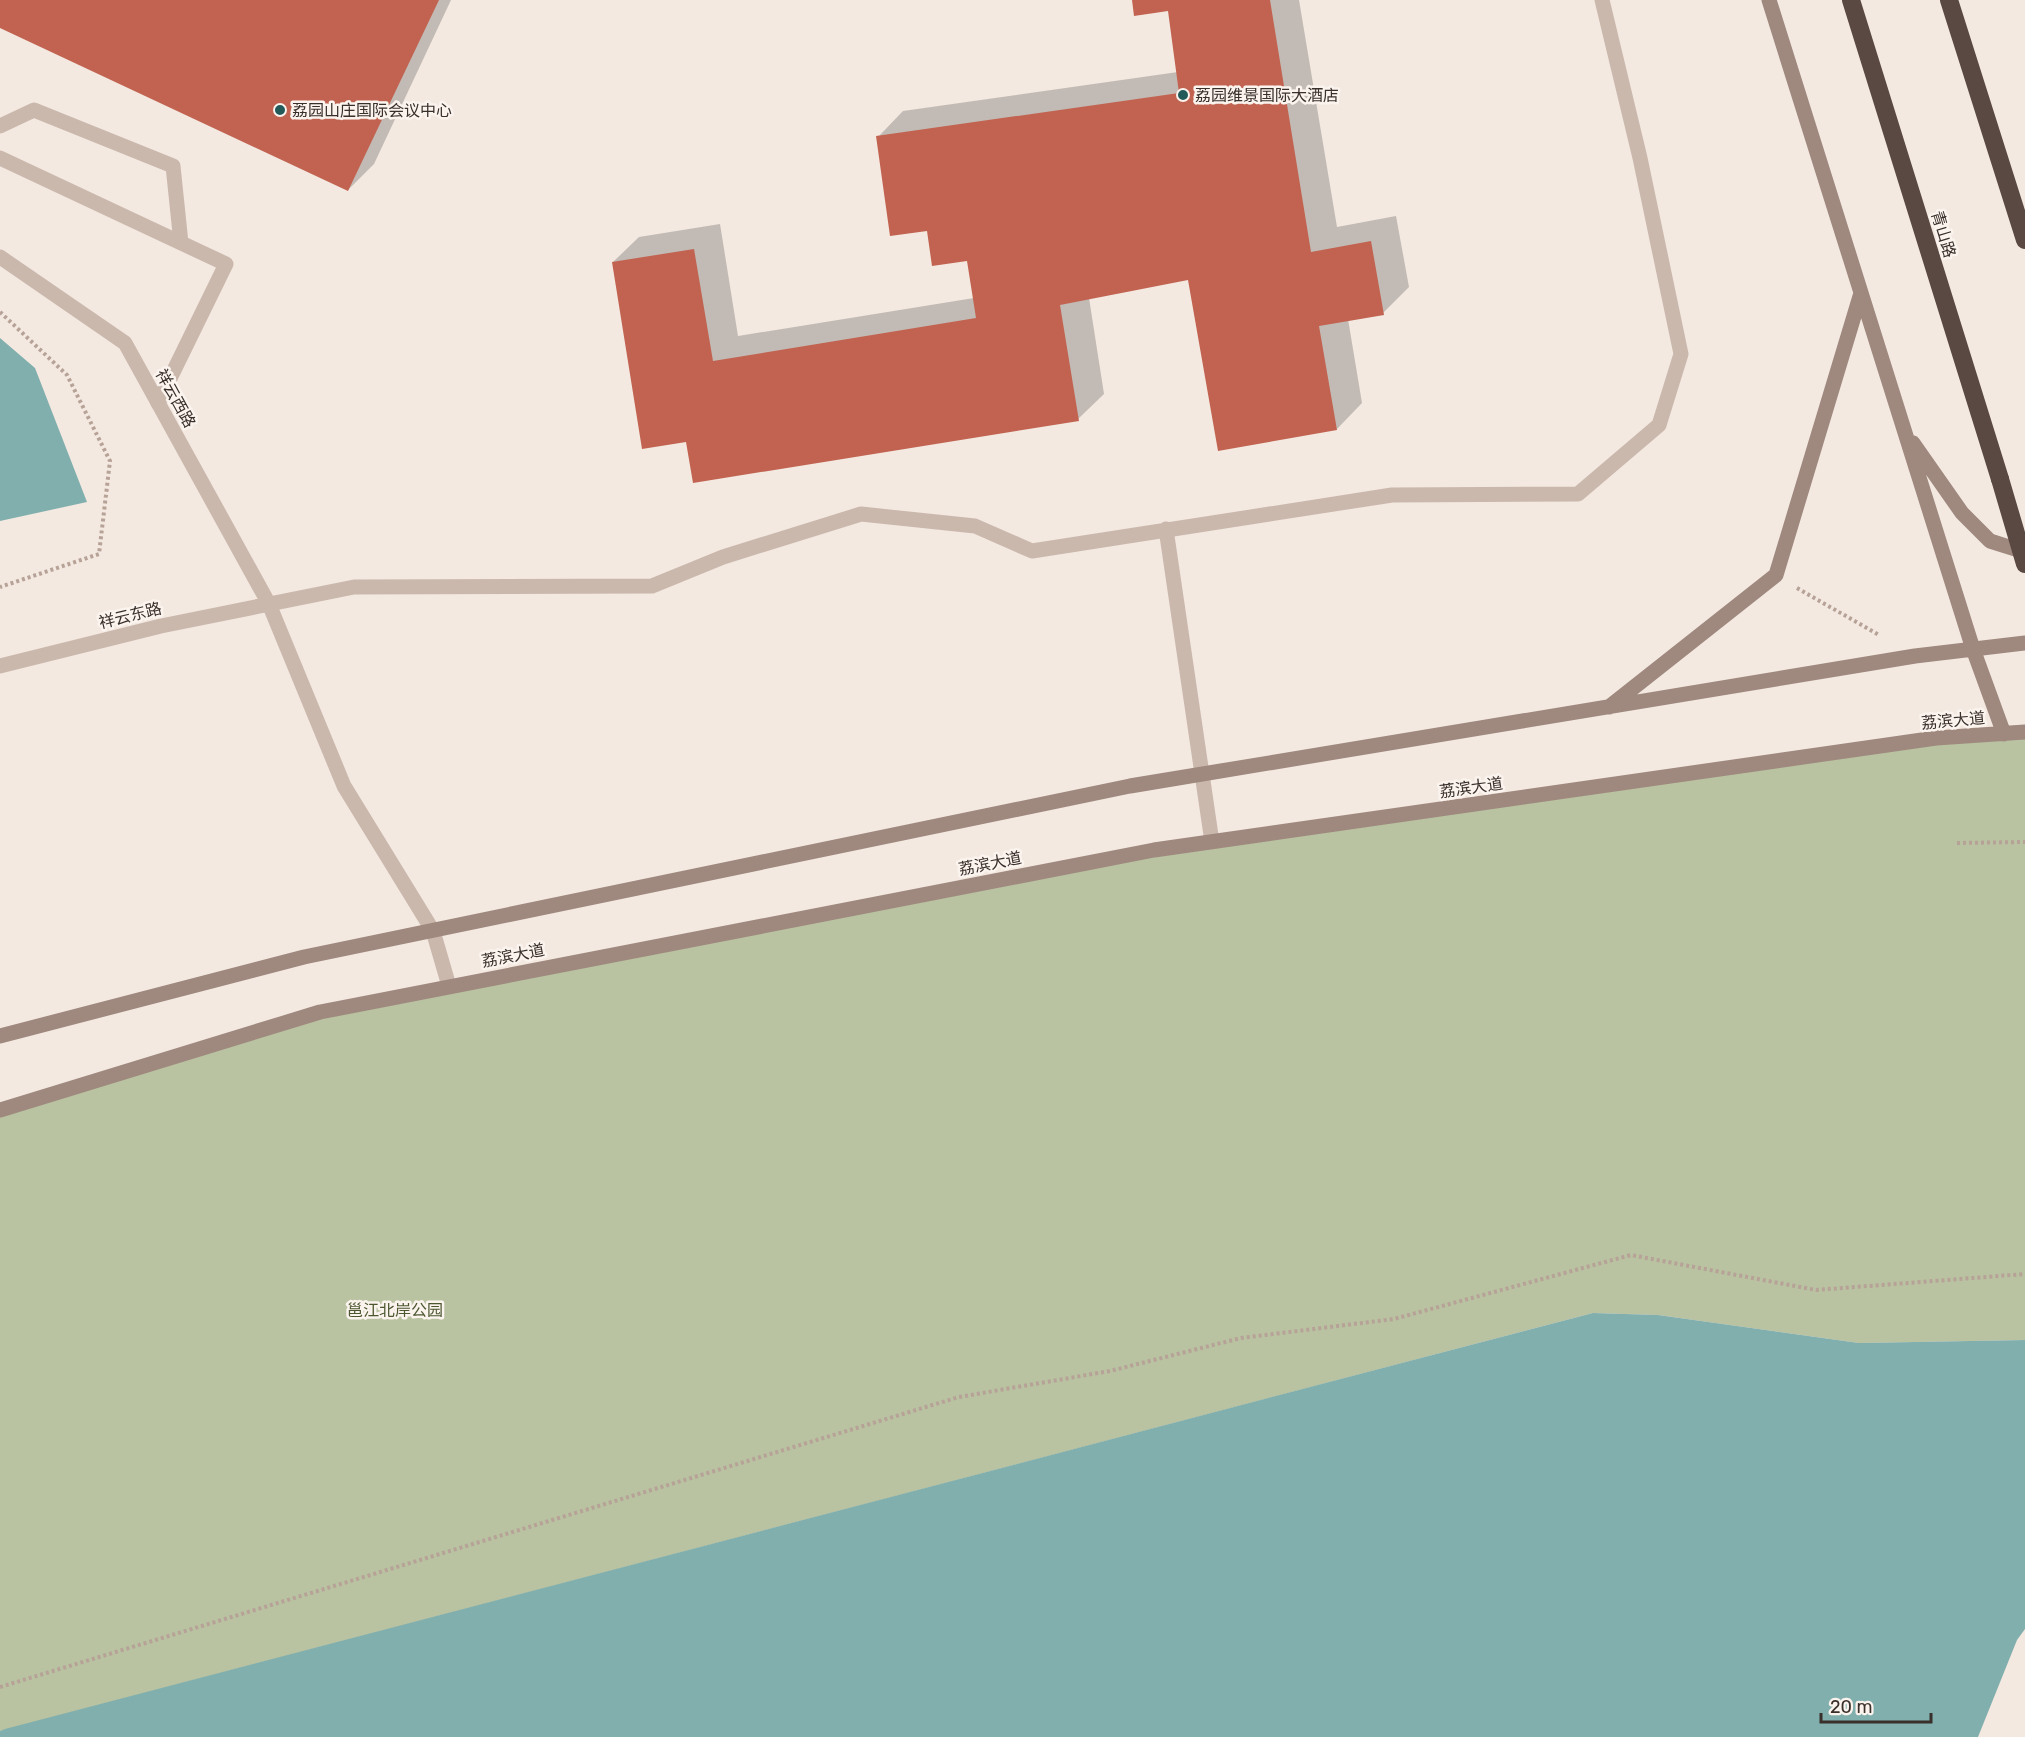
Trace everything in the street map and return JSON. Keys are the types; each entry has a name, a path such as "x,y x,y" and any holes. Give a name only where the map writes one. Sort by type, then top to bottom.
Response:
{"highway":[{"name":"青山路","path":"1851,0 2025,564"},
{"path":"1949,0 2025,240"}],"main road":[{"path":"1769,0 1973,649 2004,734"},
{"path":"1607,708 1776,575 1861,293"},
{"path":"1905,431 1962,513 1990,541 2025,552"},
{"path":"0,1036 304,957 1130,786 1914,656 2025,643"},
{"name":"荔滨大道","path":"0,1110 320,1011 1155,850 1936,738 2025,732"}],"street":[{"name":"祥云东路","path":"0,666 161,626 354,586 652,586 723,557 861,514 975,526 1032,550 1392,495 1578,494 1659,424 1681,354 1642,169 1602,0"},
{"path":"0,126 34,110 173,166 181,243"},
{"path":"0,158 226,264 158,403"},
{"name":"祥云西路","path":"0,257 124,343 269,604 344,786 433,931 449,986"},
{"path":"1166,529 1212,842"}],"path":[{"path":"0,312 67,375 110,461 99,554 0,587"},
{"path":"1776,575 1914,656"},
{"path":"1957,843 2025,842"},
{"path":"0,1687 959,1397 1110,1371 1241,1338 1394,1319 1630,1256 1816,1290 2025,1274"}],"green space":[{"name":"邕江北岸公园","path":"2025,732 2025,1340 1859,1343 1658,1315 1593,1313 0,1731 0,1110 320,1012 1154,850"}],"water":[{"path":"0,338 35,368 87,502 0,521"},
{"path":"1593,1313 1658,1315 1859,1343 2025,1340 2025,1737 0,1737 0,1731 5,1729"}],"pier":[{"path":"2025,1629 2025,1737 1978,1737 2017,1640"}],"building":[{"name":"荔园山庄国际会议中心","path":"0,0 439,0 348,191 0,28"},
{"path":"1132,0 1270,0 1311,252 1371,241 1384,315 1319,326 1337,430 1218,451 1188,280 1060,305 1079,421 693,483 686,442 642,449 612,262 694,249 713,361 976,318 967,261 932,266 927,231 890,236 876,136 1179,93 1168,11 1134,16"}],"place":[{"name":"荔园维景国际大酒店","path":"1183,95"},
{"name":"荔园山庄国际会议中心","path":"280,110"}]}
